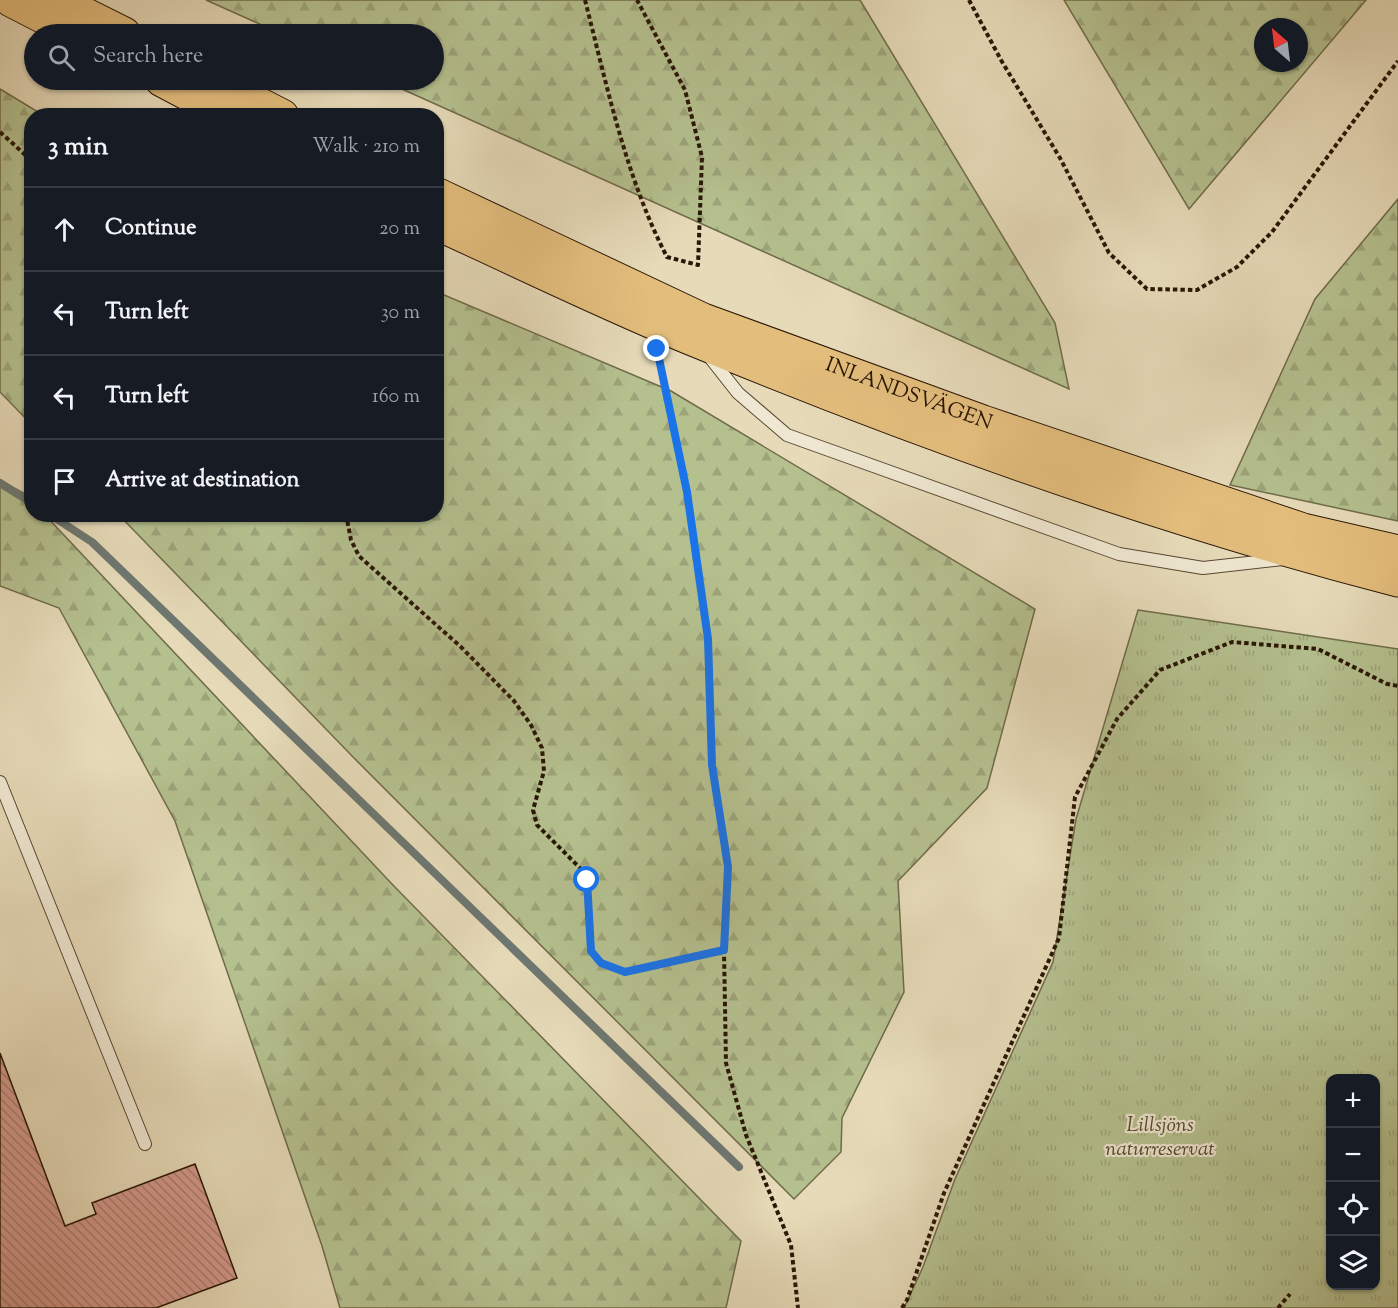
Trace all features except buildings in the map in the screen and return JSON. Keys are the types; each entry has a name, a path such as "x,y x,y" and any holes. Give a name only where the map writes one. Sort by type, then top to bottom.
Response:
{"highway":[{"path":"11,0 58,24"},
{"path":"56,0 104,24"},
{"path":"181,90 215,108"},
{"path":"231,90 266,108"},
{"name":"INLANDSVÄGEN","path":"444,198 704,320 983,422 1303,530 1398,552"},
{"name":"INLANDSVÄGEN","path":"444,227 699,342 973,449 1307,557 1398,580"}],"lane":[{"path":"699,342 738,393 787,435 1119,554 1203,568 1307,557"},
{"path":"0,782 145,1144"}],"path":[{"path":"585,0 606,84 647,218 668,257 698,265 702,157 685,90 637,0"},
{"path":"969,0 1000,60 1060,158 1108,253 1147,289 1197,290 1237,267 1272,232 1398,61"},
{"path":"0,132 24,154"},
{"path":"657,349 687,492 708,639 712,765 728,867 724,950 726,1063 746,1135 791,1245 798,1308"},
{"path":"348,522 351,540 359,555 462,648 514,701 531,725 542,747 544,771 533,810 537,825 581,869 587,880 591,951 601,963 625,972 724,950"},
{"path":"902,1308 907,1300 944,1193 1059,938 1076,797 1117,719 1160,670 1232,642 1318,649 1387,684 1398,686"},
{"path":"1278,1308 1290,1294"}],"green space":[{"path":"206,0 860,0 1055,323 1069,389 404,90 444,90 444,24 260,24"},
{"path":"1064,0 1366,0 1308,68 1308,18 1254,18 1254,72 1305,72 1189,209"},
{"path":"0,89 31,108 24,108 24,417 0,392"},
{"path":"1398,199 1398,521 1230,485 1315,299"},
{"path":"444,295 671,391 1035,609 987,788 898,881 904,992 842,1118 841,1152 794,1199 353,757 126,522 444,522"},
{"path":"0,481 24,493 24,522 52,522 391,883 741,1241 726,1308 340,1308 322,1246 175,821 59,608 0,586"},
{"name":"Lillsjöns naturreservat","path":"1138,610 1398,649 1398,1308 904,1308 923,1267 955,1179 1053,962 1076,819"}],"waterway":[{"path":"0,483 24,498"},
{"path":"61,522 92,542 739,1167"}],"route":[{"path":"587,880 591,951 601,963 625,972 724,950 728,867 712,765 708,639 687,492 657,349"}]}
